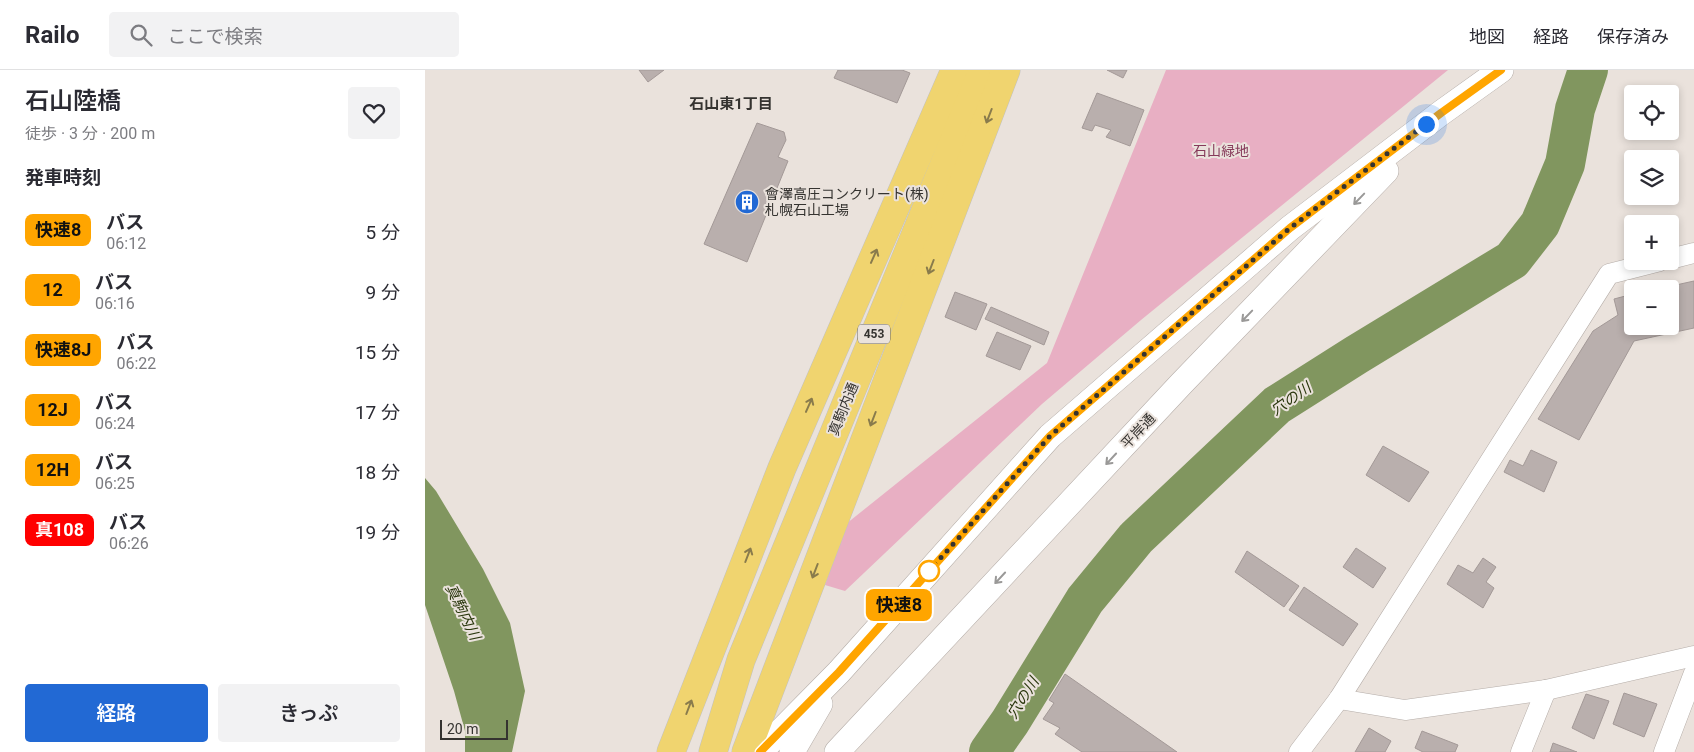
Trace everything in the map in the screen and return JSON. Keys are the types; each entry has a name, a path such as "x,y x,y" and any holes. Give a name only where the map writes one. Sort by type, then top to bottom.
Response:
{"highway":[{"path":"671,752 782,468 955,70"},
{"name":"真駒内通","path":"713,752 741,660 983,70"},
{"path":"746,752 1006,70"}],"street":[{"name":"平岸通","path":"760,752 839,672 1050,436 1290,228 1441,113 1501,70"},
{"name":"平岸通","path":"837,752 1188,377 1441,113"},
{"path":"1679,257 1694,253"},
{"path":"1299,752 1339,699 1609,274 1625,270"},
{"path":"1339,699 1405,710 1546,690 1694,656"},
{"path":"792,752 839,672"},
{"path":"1664,752 1694,673"},
{"path":"1521,752 1546,690"}],"green space":[{"name":"石山緑地","path":"1166,70 1448,70 1141,320 1042,404 845,591 825,585 846,524 1047,363"}],"water":[{"name":"真駒内川","path":"425,478 436,491 483,569 510,623 525,691 512,752 465,752 465,731 454,691 425,605"}],"building":[{"path":"639,70 664,70 648,82"},
{"path":"838,70 902,70 910,73 897,103 834,78"},
{"path":"1107,70 1127,70 1123,78"},
{"path":"1097,93 1144,110 1130,146 1106,137 1111,130 1095,125 1092,131 1082,128"},
{"name":"會澤高圧コンクリート(株) 札幌石山工場","path":"757,123 784,132 786,140 778,157 788,161 747,262 704,244"},
{"path":"1694,281 1694,328 1679,331 1679,284"},
{"path":"955,292 987,304 976,330 945,317"},
{"path":"1624,296 1624,335 1662,335 1634,341 1579,440 1538,419 1593,331 1618,315 1614,299"},
{"path":"991,307 1049,332 1044,345 985,319"},
{"path":"997,332 1031,346 1020,370 986,356"},
{"path":"1383,446 1429,472 1409,502 1366,475"},
{"path":"1531,450 1557,462 1544,492 1504,472 1510,460 1523,466"},
{"path":"1356,548 1386,568 1373,588 1343,567"},
{"path":"1247,551 1299,586 1284,607 1235,572"},
{"path":"1483,558 1496,567 1486,582 1494,588 1483,608 1447,584 1458,565 1473,573"},
{"path":"1304,587 1358,624 1343,646 1289,610"},
{"path":"1065,674 1177,752 1082,752 1055,734 1060,728 1043,719 1054,703 1049,700"},
{"path":"1624,693 1657,704 1644,737 1613,724"},
{"path":"1586,694 1609,701 1594,739 1572,728"},
{"path":"1369,728 1391,741 1385,752 1355,752"},
{"path":"1422,731 1458,745 1455,752 1423,752 1415,748"},
{"path":"1553,743 1577,752 1550,752"}],"waterway":[{"name":"穴の川","path":"989,752 1010,722 1085,600 1136,538 1277,405 1512,260 1540,224 1565,164 1575,109 1588,70"}],"bus line":[{"name":"快速8","path":"760,752 839,672 1050,436 1290,228 1441,113 1501,70"}],"place":[{"name":"會澤高圧コンクリート(株) 札幌石山工場","path":"747,202"}],"district":[{"name":"石山東1丁目","path":"731,104"}],"route":[{"path":"929,571 1050,436 1290,228 1426,124"}]}
